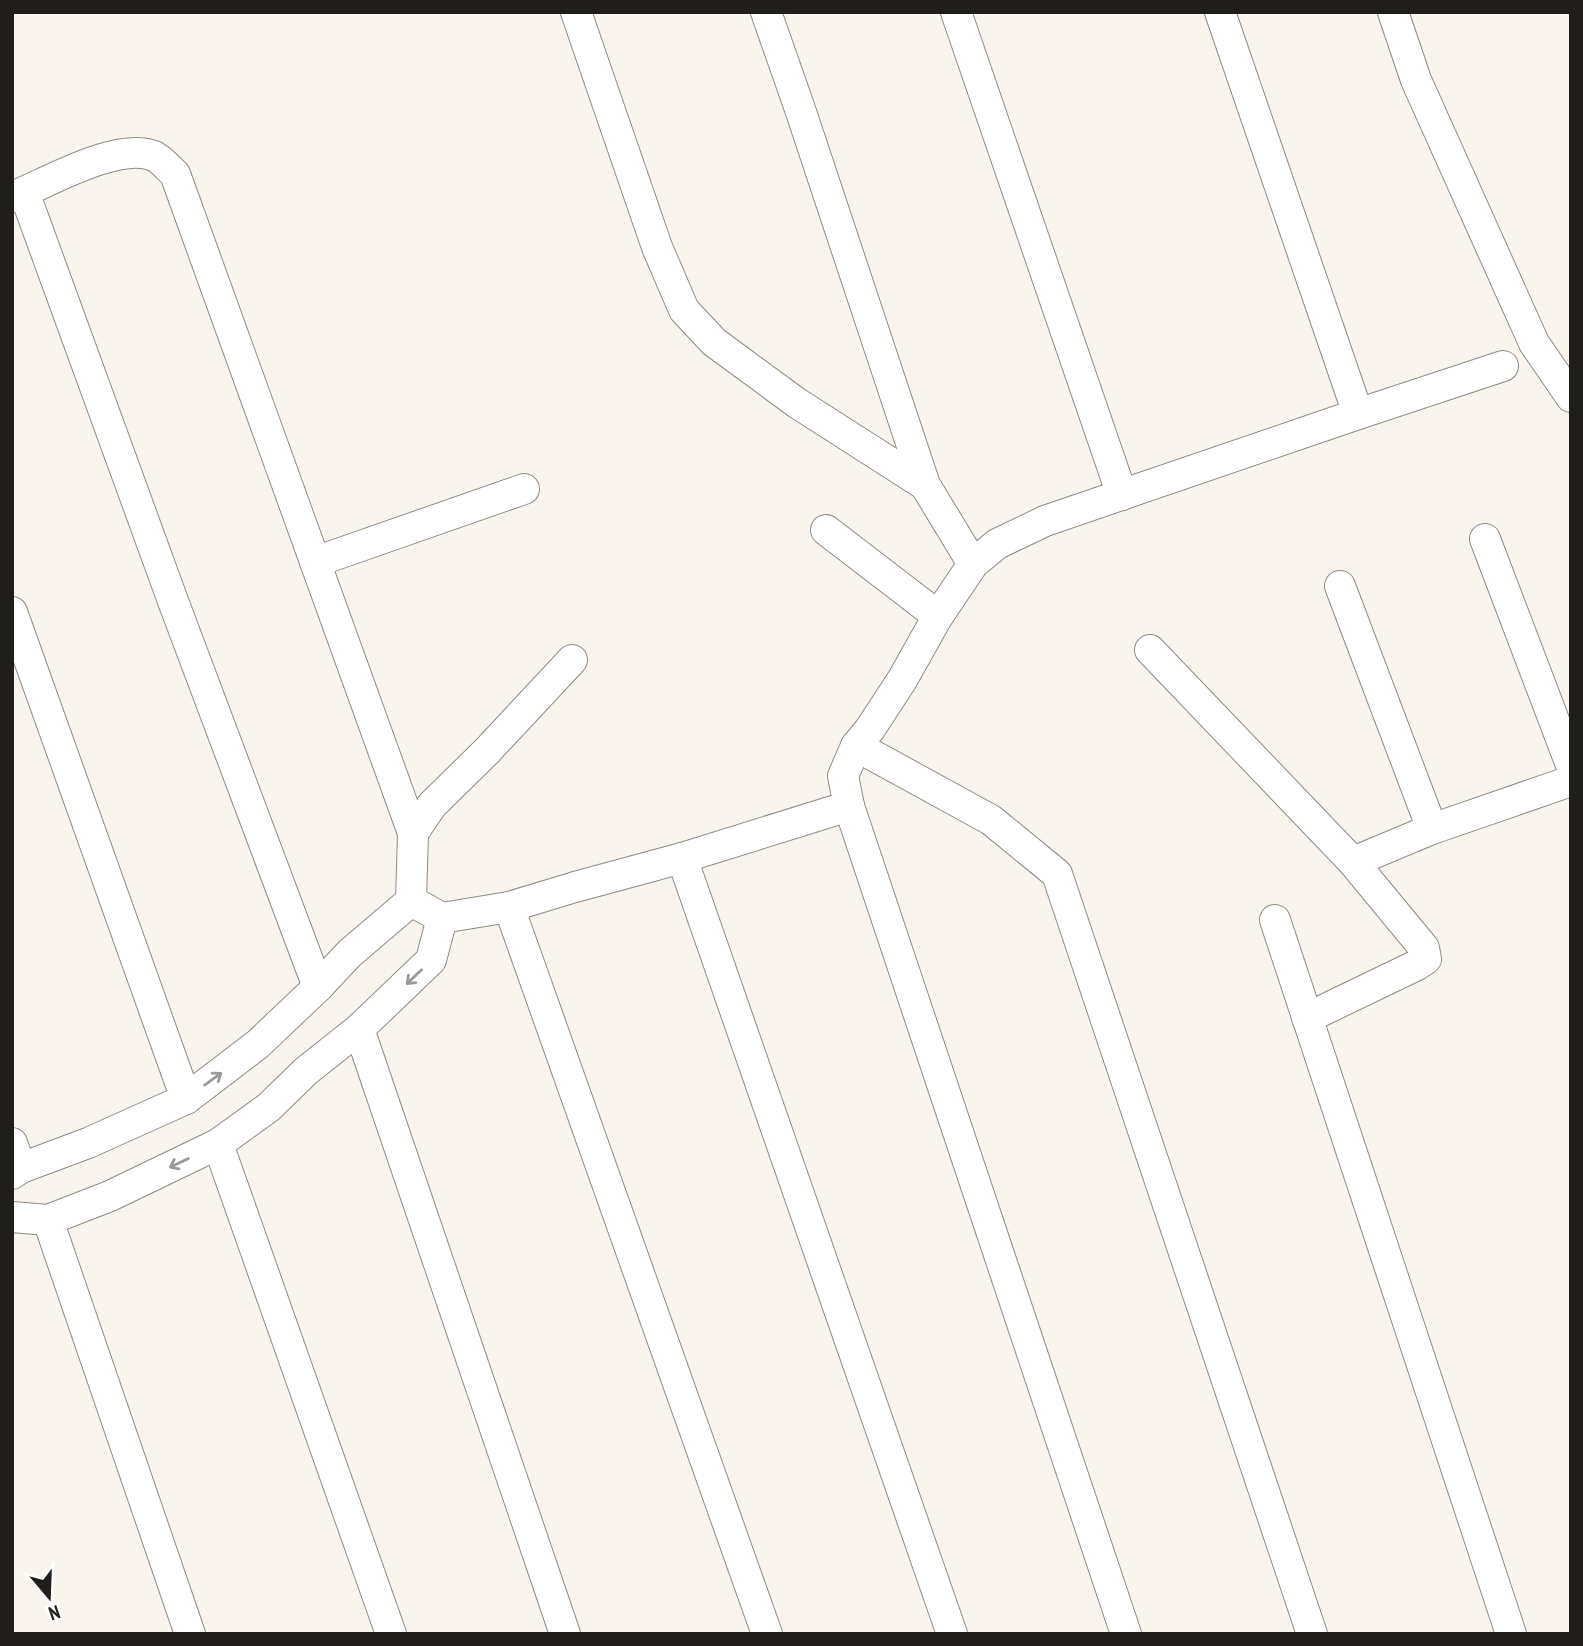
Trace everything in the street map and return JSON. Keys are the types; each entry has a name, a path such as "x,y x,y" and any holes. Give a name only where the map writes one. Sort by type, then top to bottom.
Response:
{"street":[{"path":"576,12 657,247 684,310 714,342 797,403 925,485"},
{"path":"766,12 925,485 973,564"},
{"path":"956,12 1122,495"},
{"path":"1220,12 1358,414"},
{"path":"1393,12 1416,80 1534,343 1571,397"},
{"path":"15,1162 88,1143 186,1099 258,1044 318,987 350,953 411,901 413,833 175,174 155,156 131,152 104,158 18,194 318,987"},
{"path":"1126,1634 849,806 843,776 856,746 902,680 938,616 973,564 998,544 1045,521 1503,366"},
{"path":"315,562 524,489"},
{"path":"825,530 938,616"},
{"path":"1485,538 1571,765"},
{"path":"1340,586 1432,829"},
{"path":"12,612 186,1099"},
{"path":"1150,650 1353,862 1424,948 1426,959 1417,965 1307,1018"},
{"path":"413,833 432,804 487,751 572,660"},
{"path":"856,746 991,820 1057,874 1312,1634"},
{"path":"1353,862 1432,829 1571,780"},
{"path":"411,901 442,918 509,906 682,858 849,806"},
{"path":"682,858 951,1634"},
{"path":"509,906 766,1634"},
{"path":"12,1217 48,1220 110,1195 218,1144 268,1107 306,1071 359,1029 431,960 442,918"},
{"path":"1275,920 1511,1634"},
{"path":"359,1029 565,1634"},
{"path":"218,1144 391,1634"},
{"path":"48,1220 190,1634"}]}
